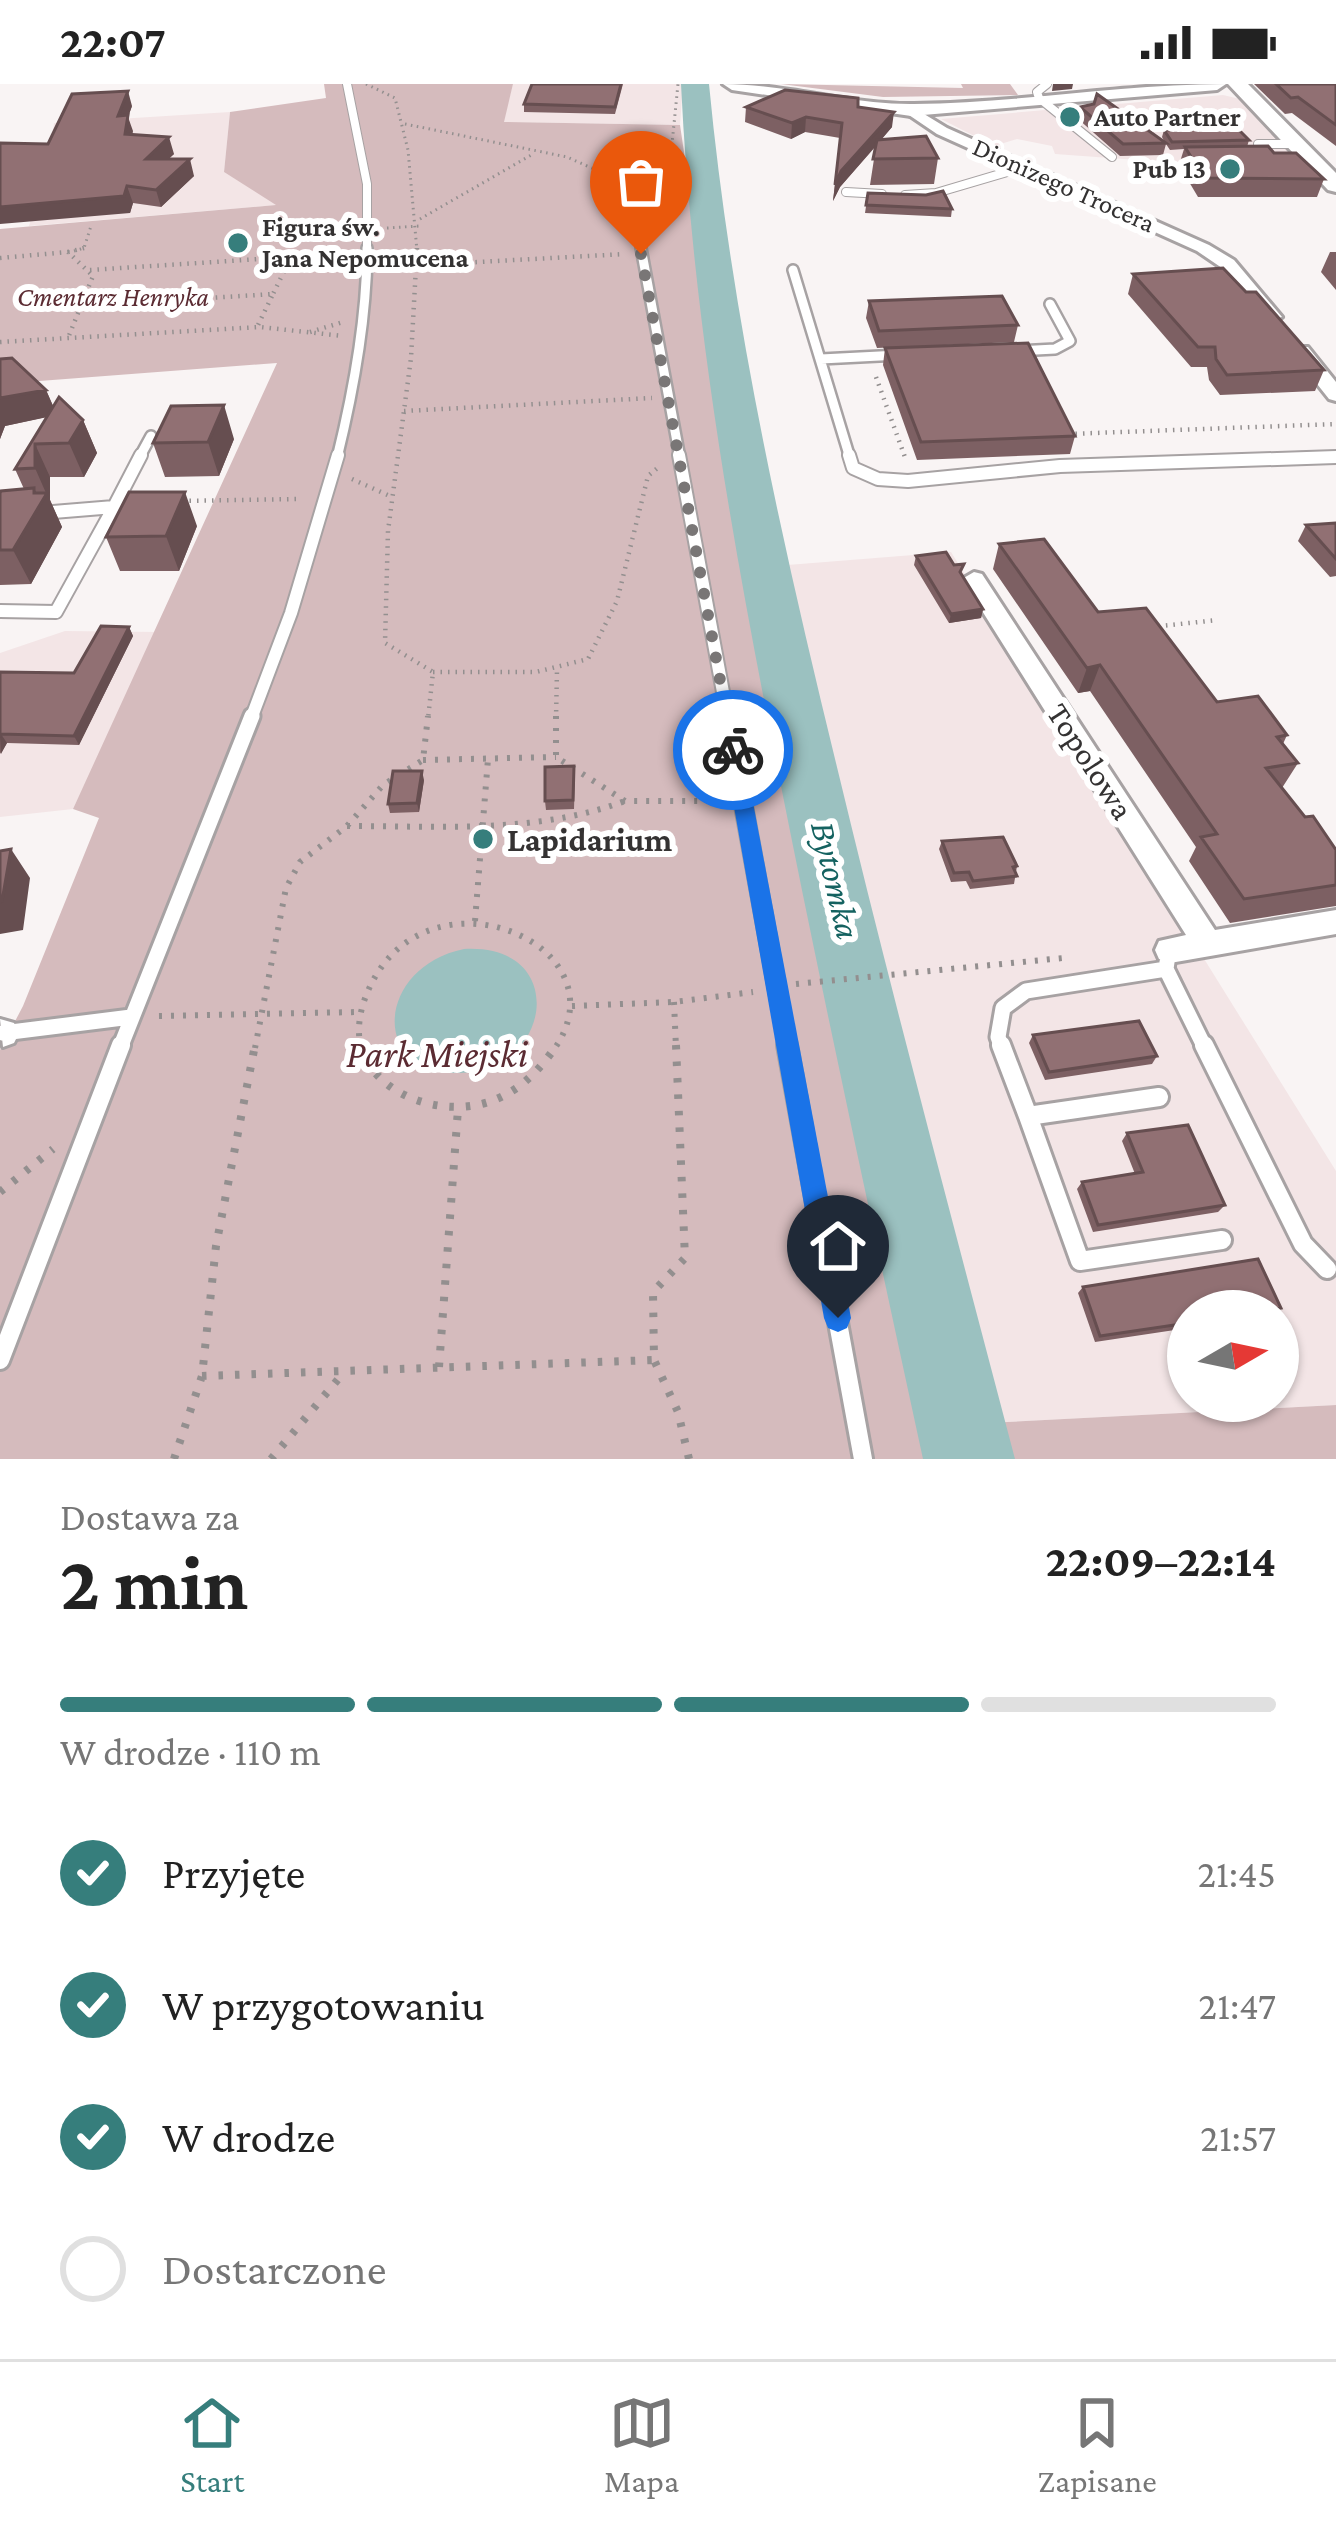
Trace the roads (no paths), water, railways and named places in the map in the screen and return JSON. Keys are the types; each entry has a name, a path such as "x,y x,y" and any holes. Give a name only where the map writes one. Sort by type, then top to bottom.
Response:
{"street":[{"name":"Dionizego Trocera","path":"733,84 911,110 933,126 1228,264 1336,394"},
{"path":"911,110 1217,84"},
{"path":"1237,84 1336,185"},
{"name":"Topolowa","path":"974,579 1208,944"},
{"path":"1168,959 1208,944 1336,922"}],"lane":[{"path":"0,1360 272,660 326,498 357,372 371,216 363,148 347,84"},
{"path":"1048,99 1070,110"},
{"path":"1048,99 1112,157"},
{"path":"1245,156 1269,156 1258,144 1296,144"},
{"path":"846,192 925,195 1024,167"},
{"path":"630,185 863,1459"},
{"path":"793,270 853,468 877,480 1084,464 1336,457"},
{"path":"1003,351 1055,349 1070,341 1050,304"},
{"path":"820,358 914,355"},
{"path":"0,611 56,612 151,436"},
{"path":"23,514 114,507"},
{"path":"1222,1240 1080,1261 998,1037 1003,1008 1026,991 1168,959 1303,1244 1327,1269"},
{"path":"2,1033 131,1017"},
{"path":"1028,1116 1159,1097"}],"water":[{"path":"464,949 498,953 521,966 534,985 536,1008 530,1032 514,1052 491,1067 459,1073 430,1069 409,1057 398,1039 395,1019 400,997 413,976 435,960"}],"waterway":[{"name":"Bytomka","path":"695,84 719,318 761,550 835,893 969,1459"}],"place":[{"name":"Auto Partner","path":"1070,117"},
{"name":"Pub 13","path":"1230,169"},
{"name":"Figura św. Jana Nepomucena","path":"238,243"},
{"name":"Lapidarium","path":"483,839"}],"park label":[{"name":"Cmentarz Henryka","path":"113,297"},
{"name":"Park Miejski","path":"437,1053"}]}
